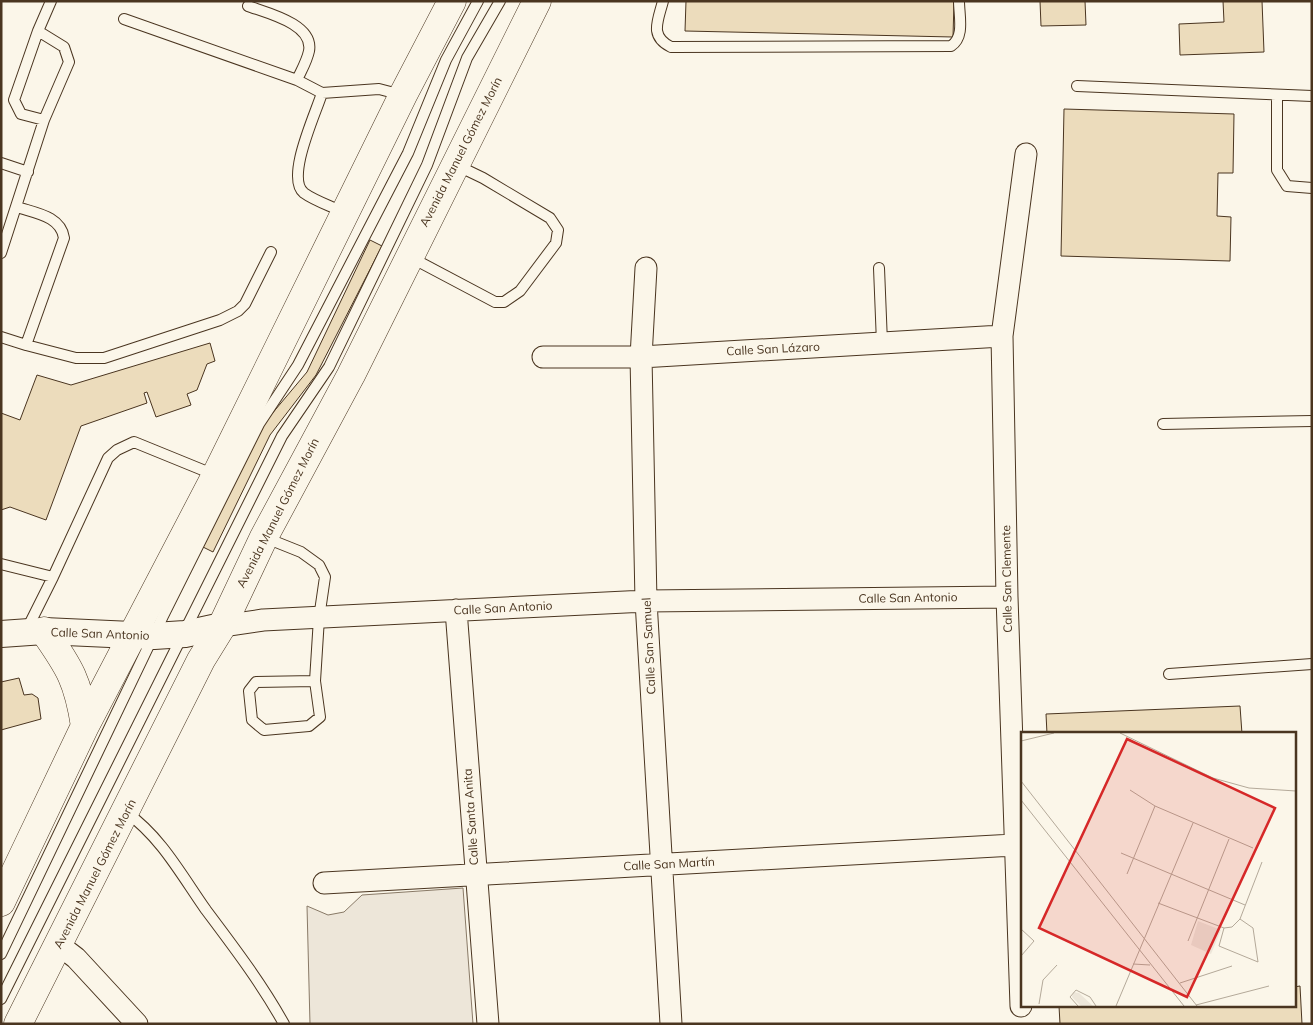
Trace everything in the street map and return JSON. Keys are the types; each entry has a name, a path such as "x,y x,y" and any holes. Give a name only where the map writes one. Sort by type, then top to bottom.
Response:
{"main road":[{"path":"1,902 85,726 143,636 216,475 403,95 452,1"},
{"name":"Avenida Manuel Gómez Morín","path":"18,1024 201,660 222,626 264,537 351,375 454,164 537,1"},
{"path":"23,633 74,675 80,695 85,726"}],"street":[{"name":"Calle San Clemente","path":"1021,1006 1014,845 1002,336 1026,154"},
{"name":"Calle San Samuel","path":"646,268 641,357 646,601 660,865 671,1024"},
{"name":"Calle San Lázaro","path":"543,357 641,357 1002,336"},
{"name":"Calle San Antonio","path":"23,633 143,636 185,634 263,620 646,601 1007,597"},
{"name":"Calle Santa Anita","path":"456,610 488,1024"},
{"name":"Calle San Martín","path":"324,883 1014,845"},
{"path":"59,945 76,958 137,1024"}],"lane":[{"path":"44,120 21,114 14,100 38,31 51,1"},
{"path":"1,954 143,636 259,424 298,365 408,153 446,60 478,1"},
{"path":"1,999 185,634 282,436 329,367 427,164 467,58 500,1"},
{"path":"663,1 656,30 661,42 671,48 681,48 951,46 957,42 960,36 959,1"},
{"path":"248,6 299,26 305,34 309,50 297,80"},
{"path":"124,19 297,80 322,93 379,89 403,95"},
{"path":"1,253 44,120 69,62 64,48 38,31"},
{"path":"1077,86 1312,96"},
{"path":"322,93 297,167 296,181 303,192 345,213"},
{"path":"1277,95 1277,170 1287,186 1312,188"},
{"path":"1,163 28,172"},
{"path":"409,257 495,302 504,302 520,291 556,244 558,230 550,218 483,178 454,164"},
{"path":"17,207 56,221 63,232 64,238 26,345"},
{"path":"1,337 76,358 104,358 170,338 225,318 245,304 271,252"},
{"path":"879,268 882,343"},
{"path":"1163,424 1312,421"},
{"path":"23,633 53,577 108,458 116,450 134,442 216,475"},
{"path":"264,537 301,552 318,565 325,577 318,618 315,681 320,717 310,726 264,730 252,720 248,691 256,682 315,681"},
{"path":"1,564 53,577"},
{"path":"1169,674 1312,664"},
{"path":"126,812 144,826 162,847 239,955 284,1024"}],"shaded area":[{"path":"463,888 473,1024 310,1024 307,906 328,915 344,912 362,895"}],"building":[{"path":"686,1 954,1 953,37 685,31"},
{"path":"1040,1 1085,1 1086,25 1041,26"},
{"path":"1223,1 1262,1 1264,52 1180,55 1179,24 1224,22"},
{"path":"1064,109 1234,114 1233,173 1218,173 1217,216 1231,217 1230,261 1061,256"},
{"path":"370,240 382,246 316,375 270,435 213,552 203,547 260,428 307,372"},
{"path":"210,343 215,361 207,364 197,390 187,394 191,405 156,417 147,392 144,393 147,403 81,426 46,520 10,507 1,510 1,413 20,420 37,375 71,385"},
{"path":"19,678 24,695 32,694 38,698 41,719 1,730 1,682"},
{"path":"1240,706 1242,732 1047,732 1046,714"},
{"path":"1300,986 1302,1024 1060,1024 1059,1008 1296,1008 1296,987"}]}
